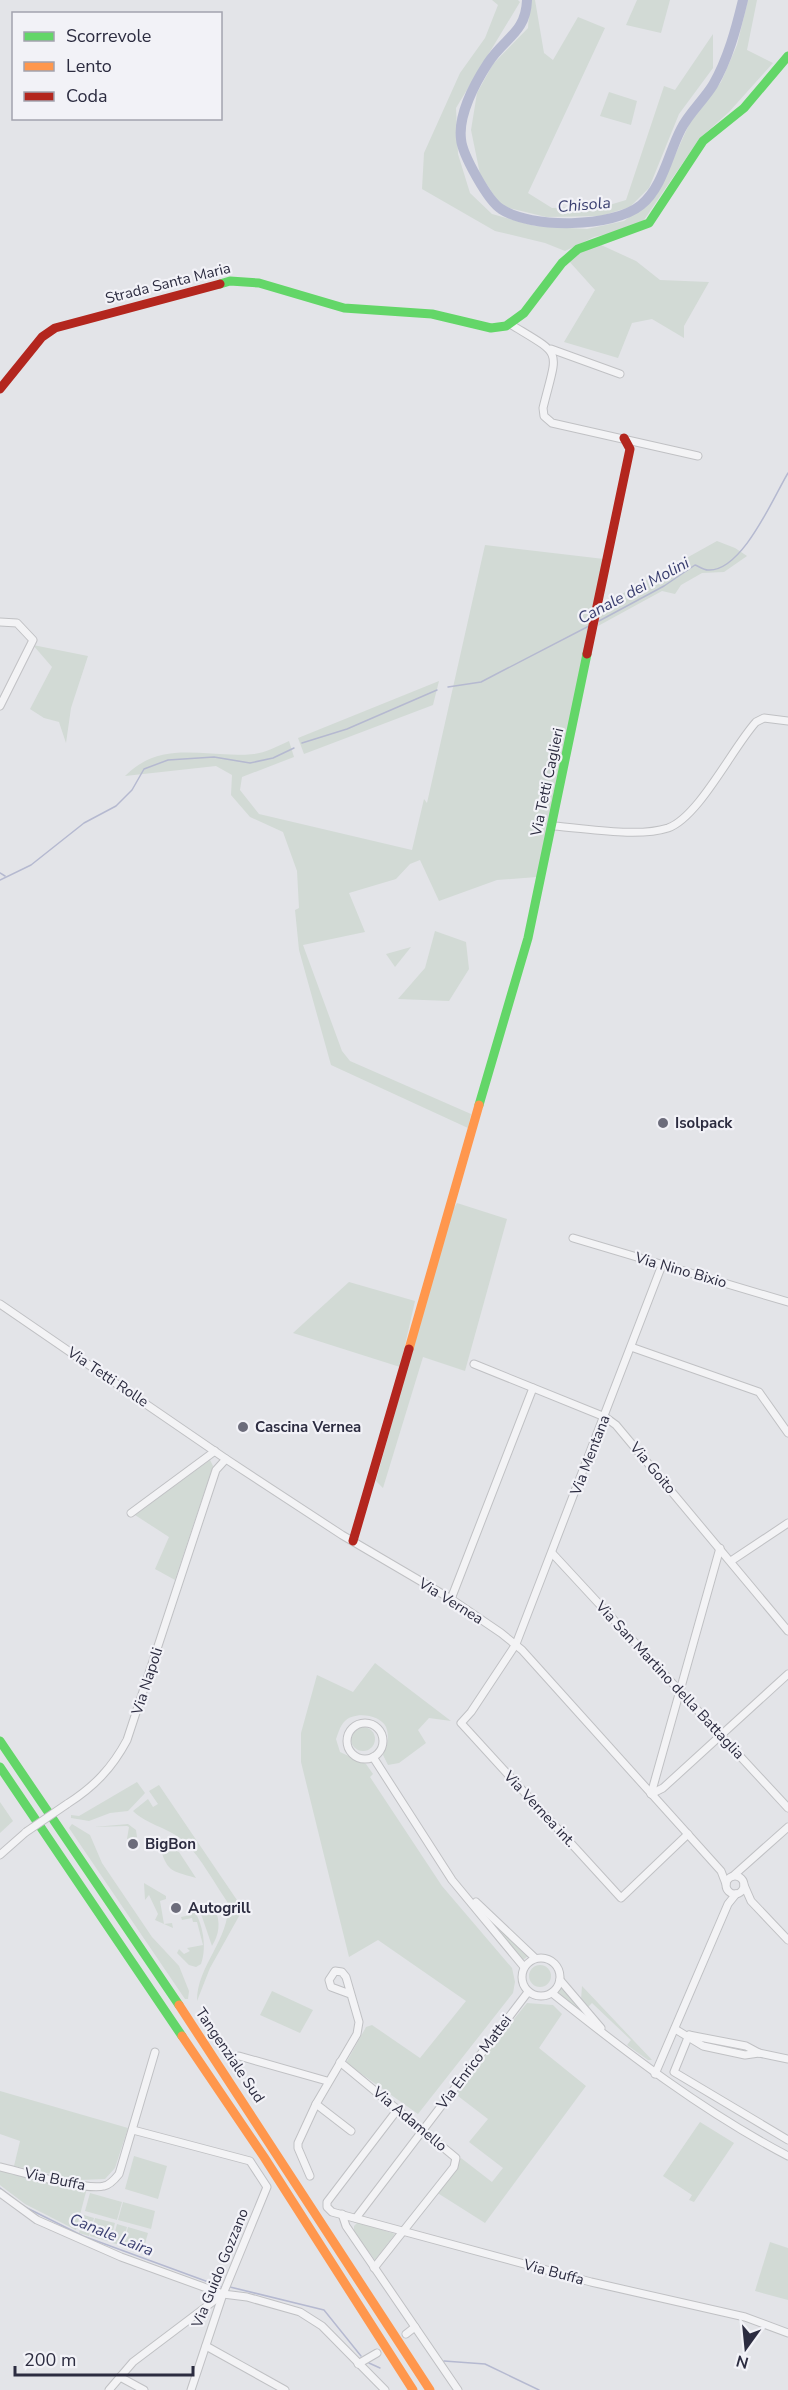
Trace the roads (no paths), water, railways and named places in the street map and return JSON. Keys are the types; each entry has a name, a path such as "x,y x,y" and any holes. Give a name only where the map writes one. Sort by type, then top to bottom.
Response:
{"main road":[{"path":"510,324 569,256 579,248 636,230 649,223 703,141 744,108 788,56"},
{"name":"Strada Santa Maria","path":"0,389 42,337 55,328 230,281 248,280 342,308 444,316 489,328 510,324"},
{"name":"Via Tetti Caglieri","path":"353,1541 528,938 528,928 553,826 630,449 624,438"},
{"name":"Tangenziale Sud","path":"0,1741 217,2062 430,2390"},
{"name":"Tangenziale Sud","path":"0,1767 258,2147 413,2390"}],"street":[{"path":"510,324 551,349 620,374"},
{"path":"551,349 556,358 543,416 552,423 698,456"},
{"path":"0,622 17,623 33,640 0,706"},
{"path":"553,826 645,832 669,828 683,819 696,805 756,722 764,718 788,721"},
{"name":"Via Nino Bixio","path":"573,1238 788,1302"},
{"name":"Via Mentana","path":"516,1644 662,1265"},
{"name":"Via Tetti Rolle","path":"0,1304 214,1451"},
{"path":"631,1347 759,1392 788,1433"},
{"name":"Via Goito","path":"474,1364 605,1417 616,1425 788,1632"},
{"path":"451,1599 533,1388"},
{"path":"131,1513 214,1451"},
{"name":"Via Vernea","path":"214,1451 353,1541 451,1599 516,1644 721,1870"},
{"name":"Via Napoli","path":"0,1855 26,1832 91,1789 104,1775 127,1740 216,1470 226,1459"},
{"path":"731,1561 788,1523"},
{"path":"651,1794 682,1692 720,1548"},
{"name":"Via San Martino della Battaglia","path":"552,1553 788,1808"},
{"name":"Via Vernea int.","path":"516,1644 471,1713 461,1723 621,1898 688,1834"},
{"path":"651,1794 670,1782 788,1674"},
{"path":"371,1723 381,1733 381,1749 373,1757 364,1759 351,1752 347,1736 354,1726 371,1723"},
{"path":"373,1757 452,1880 524,1967"},
{"path":"659,1773 670,1782"},
{"path":"655,2074 728,1904 736,1894 738,1879 744,1867 788,1827"},
{"path":"721,1870 738,1879 751,1901 788,1940"},
{"path":"721,1870 727,1887 728,1904"},
{"path":"727,1887 738,1879"},
{"path":"452,1880 535,1958"},
{"path":"727,1887 751,1901"},
{"path":"560,1980 552,1993 540,1996 528,1992 521,1980 524,1967 535,1958 543,1958 554,1963 560,1980 612,2041"},
{"name":"Via Enrico Mattei","path":"356,2218 528,1992"},
{"path":"552,1993 655,2074 707,2110 788,2156"},
{"path":"310,2176 298,2148 327,2081 357,2034 359,2022 350,1994"},
{"path":"675,2029 689,2036 746,2046 759,2053 788,2059"},
{"path":"689,2036 674,2072 788,2140"},
{"path":"133,2130 155,2052"},
{"path":"239,2056 327,2081"},
{"name":"Via Adamello","path":"340,2062 456,2158 454,2167 374,2268"},
{"path":"316,2104 351,2131"},
{"name":"Via Buffa","path":"398,2109 327,2202 327,2207 333,2212 590,2281 745,2317 788,2333"},
{"name":"Via Buffa","path":"0,2167 89,2186 105,2186 119,2174 133,2130"},
{"name":"Via Guido Gozzano","path":"133,2130 250,2161 267,2187 267,2192 223,2294 191,2390"},
{"path":"0,2193 37,2220 81,2241 223,2294 264,2301 300,2312 322,2326 384,2390"},
{"path":"342,2214 346,2226 458,2390"},
{"path":"109,2390 134,2362 223,2294"},
{"path":"406,2334 415,2327"},
{"path":"206,2346 285,2390"},
{"path":"358,2364 377,2353"},
{"path":"120,2377 144,2390"}],"waterway":[{"name":"Chisola","path":"527,0 523,20 494,54 473,90 462,120 461,139 476,177 489,197 501,209 514,216 551,223 592,222 612,218 628,213 649,198 660,180 684,123 709,91 723,65 743,0"},
{"name":"Canale dei Molini","path":"599,621 664,586 695,565 708,570 721,567 733,559 755,532 788,473"},
{"name":"Canale dei Molini","path":"448,687 481,682 589,626"},
{"name":"Canale dei Molini","path":"302,743 347,729 437,690"},
{"name":"Canale dei Molini","path":"0,880 31,865 84,823 116,806 132,790 144,769 168,760 214,757 250,763 273,758 294,748"},
{"name":"Canale dei Molini","path":"0,873 5,876"},
{"name":"Canale Laira","path":"0,2188 19,2203"},
{"name":"Canale Laira","path":"23,2206 83,2236 222,2287"},
{"name":"Canale Laira","path":"230,2287 324,2310 361,2356"},
{"name":"Canale Laira","path":"444,2361 485,2364 539,2390"},
{"name":"Canale Laira","path":"369,2363 380,2368"}],"place":[{"name":"Isolpack","path":"663,1123"},
{"name":"Cascina Vernea","path":"243,1427"},
{"name":"BigBon","path":"133,1844"},
{"name":"Autogrill","path":"176,1908"}]}
